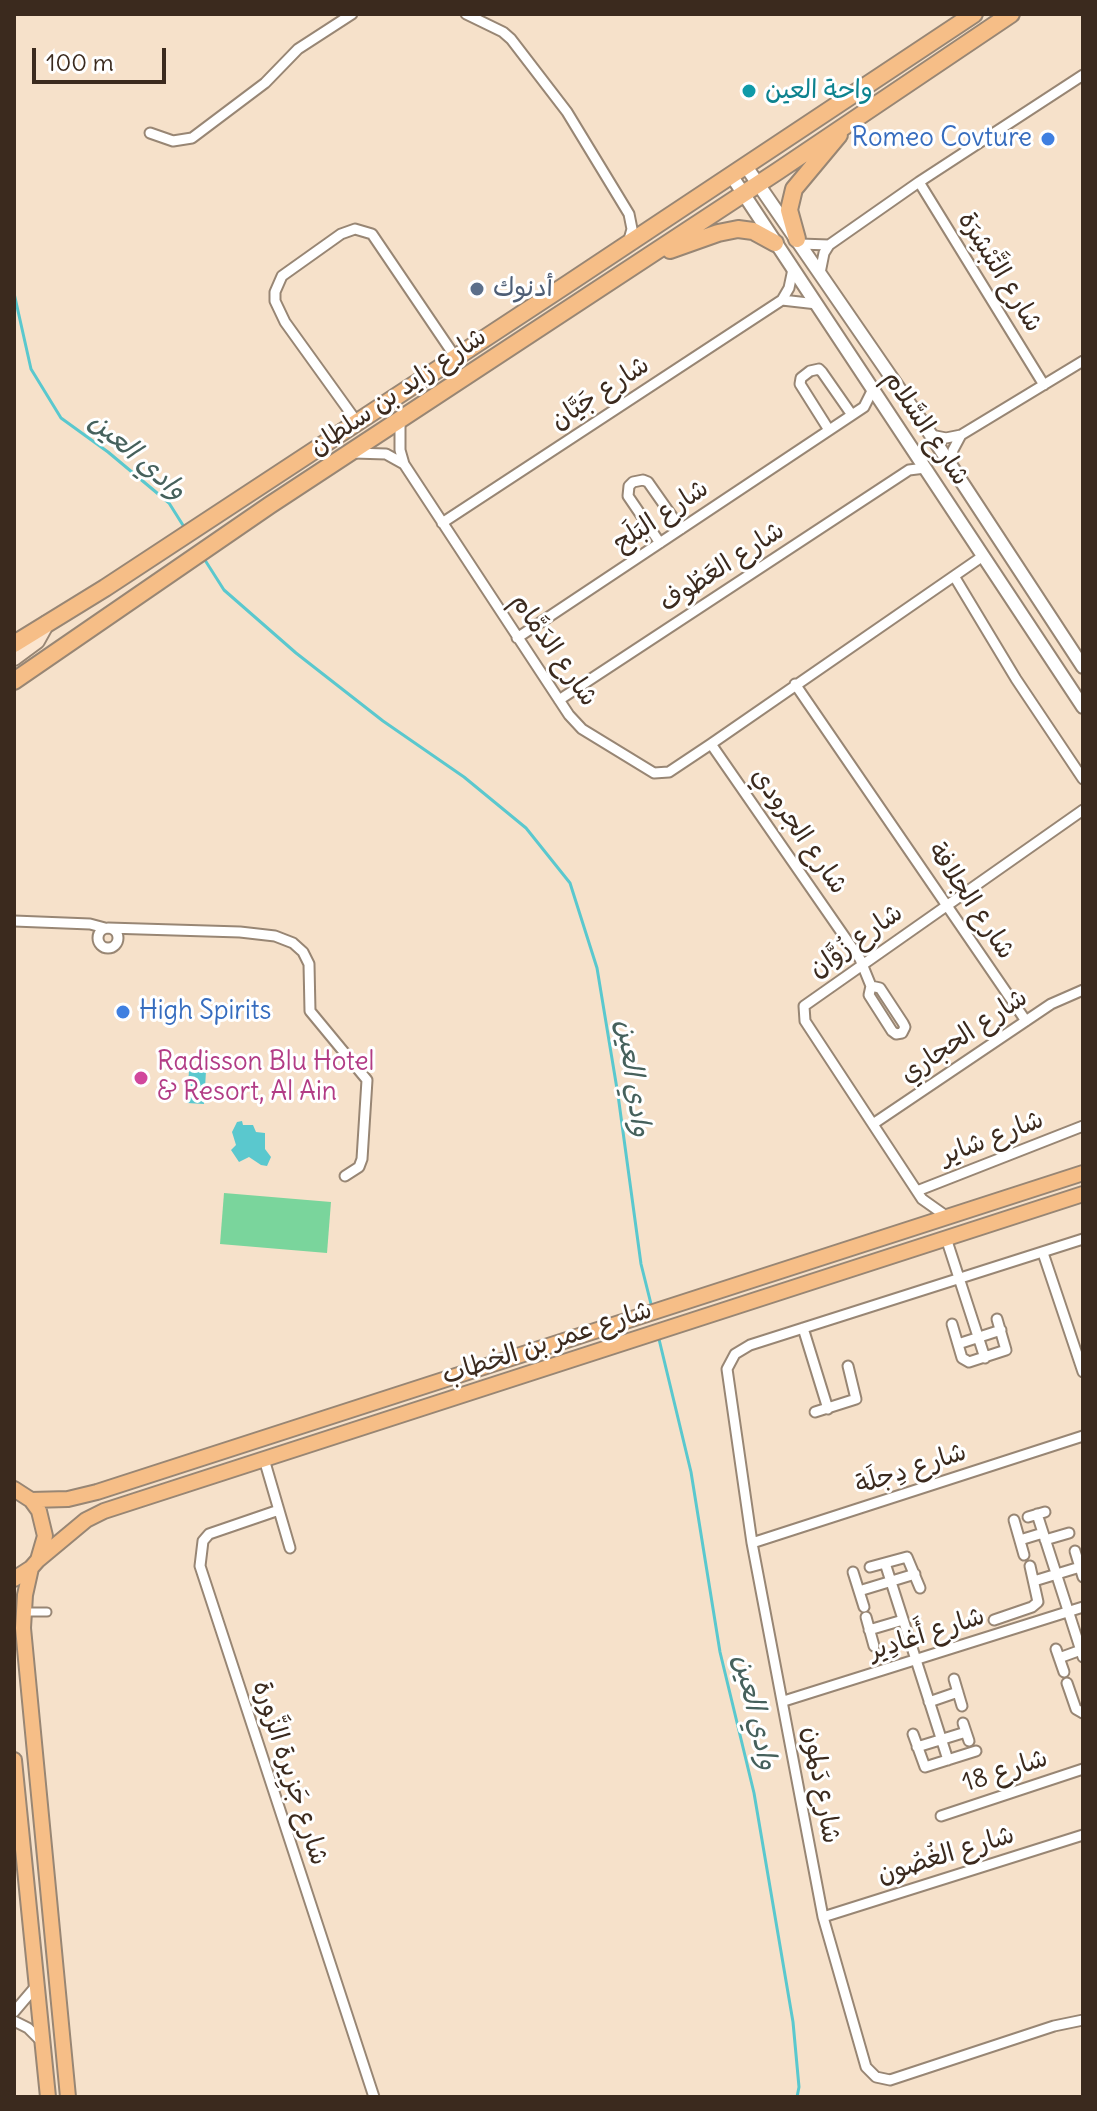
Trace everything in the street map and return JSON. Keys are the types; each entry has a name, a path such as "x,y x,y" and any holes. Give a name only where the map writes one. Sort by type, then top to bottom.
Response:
{"highway":[{"name":"شارع زايد بن سلطان","path":"14,644 105,588 628,244 644,219 738,170 974,14"},
{"name":"شارع زايد بن سلطان","path":"14,681 270,505 758,185 1011,14"},
{"path":"798,242 789,210 794,189 830,149 846,125"},
{"path":"650,256 738,229 753,231 775,243"}],"main road":[{"path":"14,658 37,641 48,623"},
{"name":"شارع عمر بن الخطاب","path":"21,1492 55,1501 97,1492 1083,1173"},
{"name":"شارع عمر بن الخطاب","path":"14,1579 86,1520 104,1511 1083,1194"},
{"path":"21,1492 44,1523 45,1536 34,1564 23,1612 68,2097"},
{"path":"14,1760 48,2097"}],"street":[{"path":"150,133 173,141 192,138 256,91 298,49 352,14"},
{"path":"466,14 503,32 525,53 644,219 632,229 628,244"},
{"path":"820,273 829,245 1083,75"},
{"name":"شارع السَّلام","path":"738,170 758,185 820,273 1083,667"},
{"name":"شارع السَّلام","path":"738,170 743,194 1083,707"},
{"name":"شارع التَّبْشِرَة","path":"919,182 1044,385"},
{"path":"357,422 285,322 275,301 275,292 282,276 341,234 355,229 372,234 456,358"},
{"path":"798,242 829,245"},
{"path":"793,269 782,300 817,304"},
{"name":"شارع جَيَّان","path":"442,523 782,300"},
{"path":"931,435 946,438 961,435 1083,361"},
{"path":"829,430 800,384 801,378 810,371 819,369 822,372 852,415"},
{"name":"شارع البَلَح","path":"517,638 864,407 873,389"},
{"path":"864,407 886,409"},
{"name":"شارع الدَمَّام","path":"400,419 400,450 404,464 559,700 582,729 654,773 669,772 983,556"},
{"path":"951,468 953,450 961,435"},
{"path":"909,470 913,451"},
{"path":"348,453 386,454 404,464"},
{"name":"شارع العَطُوف","path":"559,700 909,470 925,468"},
{"path":"660,543 628,496 629,486 633,482 648,482 681,529"},
{"path":"954,576 1016,679 1083,779"},
{"name":"شارع الجلافة","path":"795,684 1026,1021"},
{"name":"شارع الجرودي","path":"711,744 863,964 871,986 869,995 892,1031 902,1033 904,1025 880,988 871,986"},
{"name":"شارع زُوَّان","path":"946,1216 919,1195 803,1015 804,1006 1083,810"},
{"path":"14,921 90,924 116,933 116,943"},
{"path":"104,931 99,943 111,947 135,929"},
{"path":"104,931 240,932 275,936 293,943 303,952 309,964 310,1011 367,1080 362,1159 359,1167 345,1176"},
{"name":"شارع الحجاري","path":"873,1124 1062,997 1083,990"},
{"name":"شارع شاير","path":"919,1195 1083,1126"},
{"path":"919,1195 921,1225"},
{"path":"946,1238 985,1358"},
{"name":"شارع دَلمون","path":"1083,1239 742,1348 727,1369 752,1543 823,1917 866,2067 876,2077 890,2080 1054,2026 1083,2020"},
{"path":"1043,1253 1083,1372"},
{"path":"952,1324 966,1362 1006,1350 997,1319"},
{"path":"803,1328 828,1409"},
{"path":"958,1344 1001,1330"},
{"path":"815,1412 856,1399 848,1366"},
{"name":"شارع دِجلَة","path":"752,1543 1083,1436"},
{"path":"264,1459 290,1548"},
{"name":"شارع جَزِيرة الزَّورة","path":"279,1510 209,1534 203,1541 200,1566 374,2097"},
{"path":"1037,1514 1082,1654 1058,1654 1064,1672"},
{"path":"1014,1520 1024,1555"},
{"path":"1020,1540 1069,1533"},
{"path":"1034,1581 1082,1572 1075,1551"},
{"path":"870,1567 907,1557 920,1588"},
{"path":"885,1563 948,1760"},
{"path":"994,1620 1036,1605 1039,1599 1030,1566"},
{"path":"853,1572 874,1646"},
{"path":"859,1591 915,1574"},
{"name":"شارع أَغادِير","path":"784,1701 1083,1607"},
{"path":"23,1612 47,1612"},
{"path":"869,1630 903,1620"},
{"path":"954,1679 962,1706"},
{"path":"1083,1689 1069,1688 1076,1709 1083,1713"},
{"path":"929,1702 958,1692"},
{"path":"917,1747 966,1732"},
{"path":"913,1734 925,1767 976,1751"},
{"name":"شارع 18","path":"941,1816 1083,1769"},
{"name":"شارع الغُصُون","path":"823,1917 1083,1835"},
{"path":"14,2012 37,1985"},
{"path":"14,2021 28,2028 44,2044"}],"green space":[{"path":"224,1193 331,1202 327,1253 220,1244"}],"water":[{"path":"189,1070 206,1071 204,1104 187,1103"},
{"path":"242,1121 243,1125 253,1125 256,1132 265,1133 265,1149 271,1157 267,1166 249,1157 239,1162 231,1150 236,1145 232,1132 237,1122"}],"waterway":[{"name":"وادي العين","path":"14,293 31,369 61,418 169,503 186,530"},
{"name":"وادي العين","path":"203,557 224,590 296,653 383,721 464,777 526,828 570,883 597,968 641,1264 652,1308"},
{"name":"وادي العين","path":"658,1335 691,1472 720,1652 754,1793 793,2022 799,2087 797,2097"}],"place":[{"name":"واحة العين","path":"749,91"},
{"name":"Romeo Covture","path":"1048,139"},
{"name":"أدنوك","path":"477,289"},
{"name":"High Spirits","path":"123,1012"},
{"name":"Radisson Blu Hotel & Resort, Al Ain","path":"141,1078"}]}
